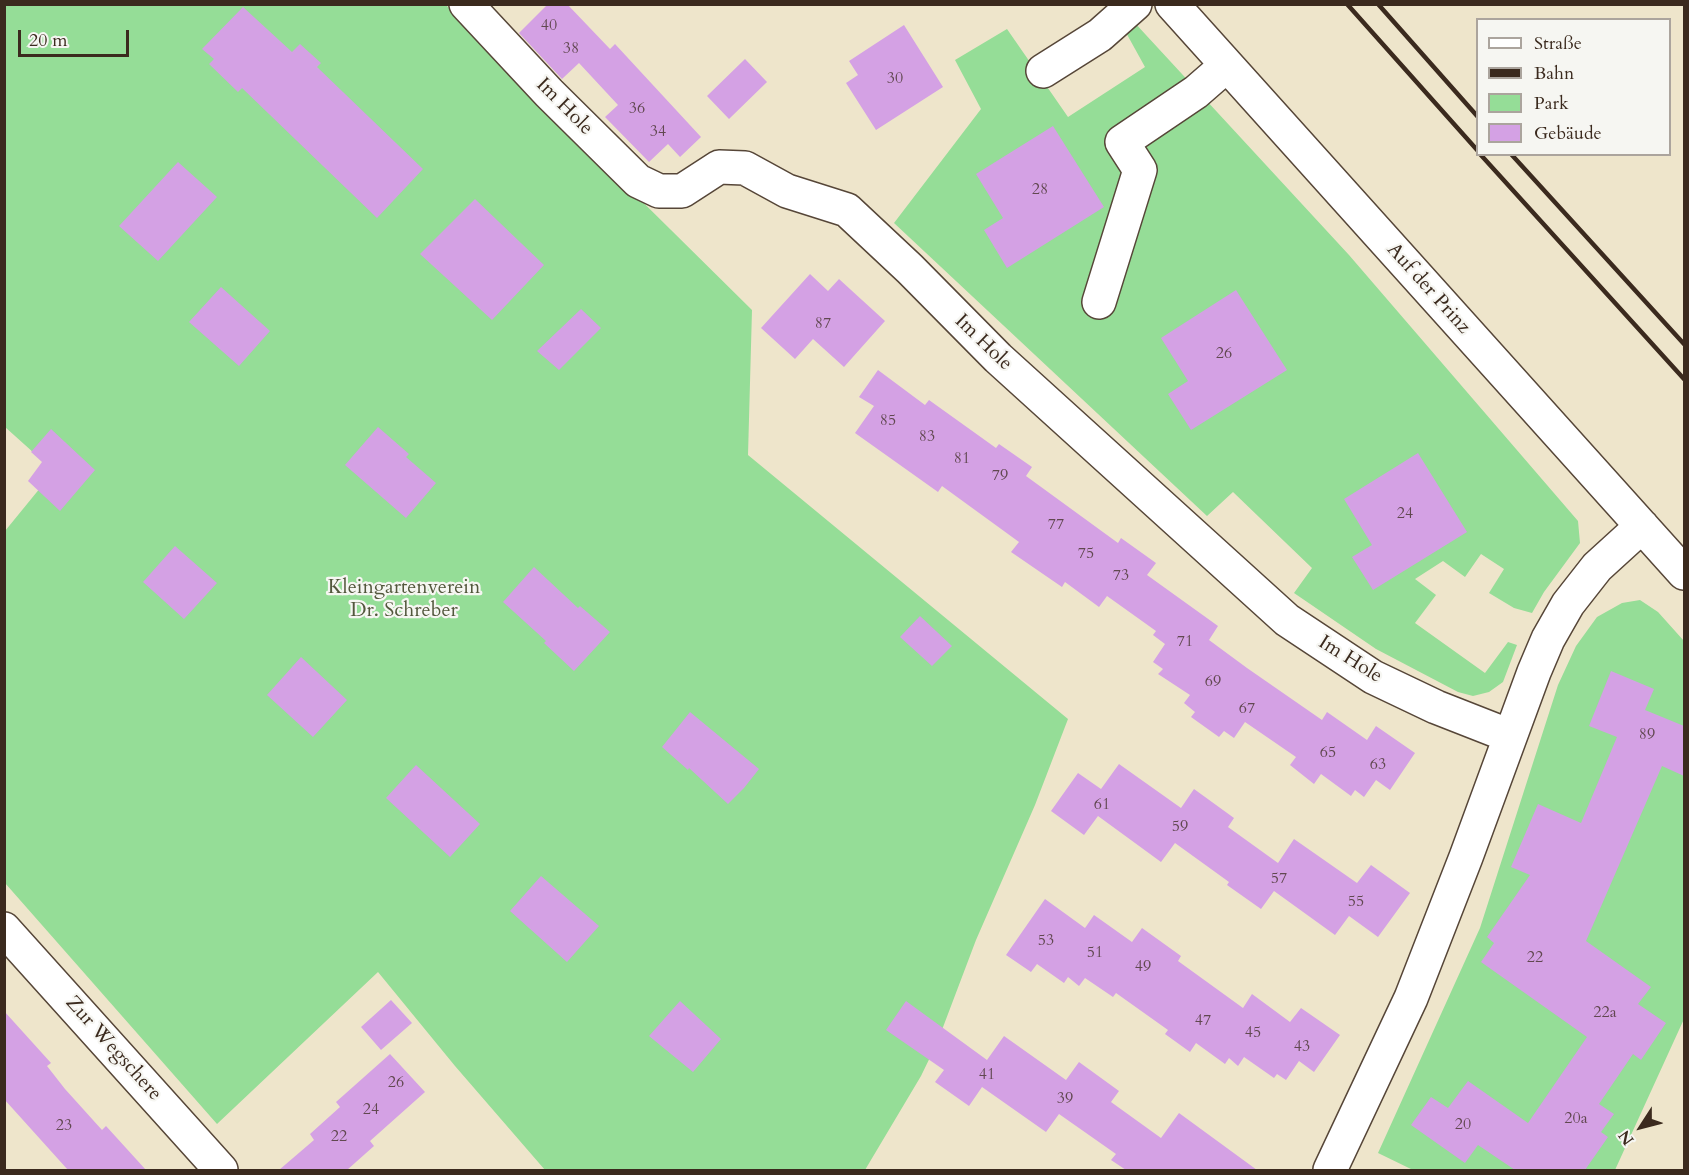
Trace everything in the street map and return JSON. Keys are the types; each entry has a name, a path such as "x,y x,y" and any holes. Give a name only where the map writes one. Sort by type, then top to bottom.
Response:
{"street":[{"name":"Im Hole","path":"465,4 549,93 638,181 659,191 682,191 719,167 745,168 787,191 847,210 998,358 1287,620 1373,677 1436,707 1510,736"},
{"path":"1043,71 1100,35 1135,4"},
{"name":"Auf der Prinz","path":"1173,4 1684,573"},
{"path":"1099,302 1140,170 1122,142 1196,92 1227,65"},
{"path":"1330,1170 1412,998 1548,639 1568,604 1597,567 1642,526"},
{"name":"Zur Wegschere","path":"4,929 221,1170"}],"green space":[{"name":"Kleingartenverein Dr. Schreber","path":"5,5 446,5 752,310 748,455 1068,719 1035,805 976,940 937,1043 921,1076 865,1170 545,1170 378,972 217,1124 5,883 5,531 54,471 5,427"},
{"path":"1134,22 1349,255 1578,521 1580,543 1544,592 1532,613 1514,608 1489,593 1504,569 1481,554 1465,577 1443,561 1415,579 1436,595 1415,623 1485,673 1508,642 1517,645 1503,682 1489,692 1473,696 1458,692 1376,649 1294,593 1312,568 1233,492 1207,516 894,223 981,109 955,60 1007,29 1068,117 1145,67 1124,29"},
{"path":"1640,600 1658,612 1684,641 1684,1019 1615,1170 1413,1170 1378,1153 1480,928 1558,685 1576,646 1597,617 1622,603"}],"building":[{"path":"548,4 567,4 610,49 615,44 701,137 680,157 668,144 649,162 605,117 618,105 579,63 562,79 519,33"},
{"path":"243,7 292,52 300,44 321,63 317,67 423,169 377,218 242,88 238,92 209,64 214,59 202,49"},
{"path":"904,25 943,87 876,130 846,83 858,75 849,61"},
{"path":"745,59 767,82 729,119 707,96"},
{"path":"1053,126 1104,207 1007,268 984,230 1003,218 976,174"},
{"path":"178,162 217,197 158,261 119,226"},
{"path":"475,199 544,265 492,320 420,254"},
{"path":"810,274 828,291 839,279 885,321 844,367 813,339 795,359 761,328"},
{"path":"221,287 270,331 239,366 189,322"},
{"path":"1236,290 1287,370 1191,430 1168,394 1188,381 1161,338"},
{"path":"581,309 601,328 559,370 537,351"},
{"path":"878,370 925,405 929,400 996,448 999,444 1032,467 1026,476 1118,543 1121,538 1156,563 1147,575 1218,626 1209,640 1247,668 1322,720 1327,712 1367,740 1376,726 1415,753 1390,790 1376,780 1364,797 1355,790 1351,796 1321,774 1314,784 1290,765 1296,757 1245,722 1234,738 1224,731 1219,737 1191,717 1195,712 1184,703 1190,695 1158,674 1163,669 1153,662 1165,644 1153,635 1156,631 1107,596 1099,607 1065,582 1062,587 1011,552 1019,542 942,486 938,492 855,433 874,406 859,397"},
{"path":"378,427 409,454 406,457 436,483 406,518 345,465"},
{"path":"51,429 95,470 60,511 28,481 42,462 31,452"},
{"path":"1418,453 1467,532 1373,590 1352,557 1372,545 1344,499"},
{"path":"175,546 217,583 184,619 143,582"},
{"path":"534,567 578,608 580,606 610,632 574,671 544,643 546,641 503,602"},
{"path":"920,616 952,646 932,666 900,637"},
{"path":"301,657 347,700 313,737 267,695"},
{"path":"1611,671 1654,689 1645,710 1684,726 1684,776 1662,766 1586,941 1651,987 1638,1004 1666,1023 1641,1060 1633,1054 1599,1104 1614,1114 1601,1132 1608,1137 1585,1170 1515,1170 1478,1145 1465,1163 1411,1125 1431,1097 1448,1108 1468,1081 1528,1123 1587,1037 1481,962 1494,943 1487,937 1530,875 1511,867 1538,804 1581,823 1617,737 1589,726"},
{"path":"690,712 759,769 728,804 662,747"},
{"path":"1119,764 1181,808 1194,789 1234,818 1228,827 1278,863 1294,839 1357,883 1371,865 1410,893 1378,937 1349,916 1335,935 1274,891 1261,909 1227,885 1229,882 1175,843 1161,862 1098,816 1084,835 1051,811 1078,773 1101,789"},
{"path":"416,765 480,824 450,857 386,798"},
{"path":"541,876 599,926 567,962 510,911"},
{"path":"1045,899 1085,928 1094,915 1132,942 1142,928 1181,956 1178,961 1243,1008 1252,994 1290,1022 1301,1008 1340,1035 1314,1072 1299,1061 1286,1080 1277,1074 1274,1078 1244,1057 1238,1066 1229,1058 1225,1064 1196,1043 1190,1052 1165,1034 1168,1030 1116,993 1113,997 1085,978 1079,986 1068,977 1064,983 1037,964 1031,972 1006,955"},
{"path":"391,1000 412,1023 381,1050 361,1027"},
{"path":"680,1001 721,1039 693,1072 649,1036"},
{"path":"906,1001 987,1060 1004,1036 1066,1080 1079,1062 1119,1091 1111,1102 1161,1138 1179,1113 1257,1170 1126,1170 1111,1160 1116,1154 1059,1114 1046,1132 982,1087 969,1106 935,1082 944,1070 886,1030"},
{"path":"4,1011 51,1063 47,1066 65,1089 102,1130 106,1126 146,1170 68,1170 4,1099"},
{"path":"390,1054 425,1092 370,1141 374,1146 347,1170 279,1170 314,1140 310,1134 340,1107 336,1102"}],"railway":[{"path":"1347,4 1476,149"},
{"path":"1378,4 1476,115"},
{"path":"1482,156 1684,379"},
{"path":"1513,156 1684,344"}]}
